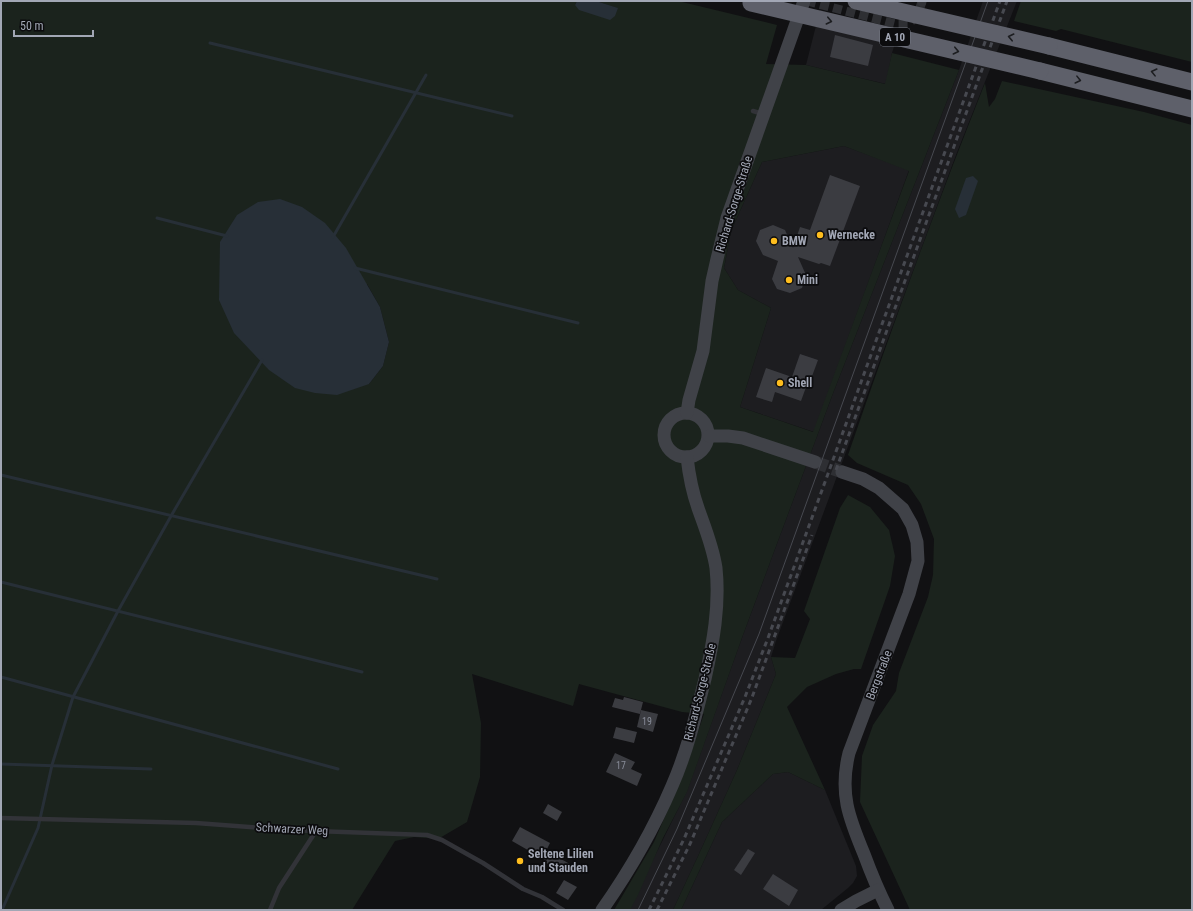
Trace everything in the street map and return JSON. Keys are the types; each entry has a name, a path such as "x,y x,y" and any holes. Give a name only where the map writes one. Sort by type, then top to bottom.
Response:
{"highway":[{"name":"A 10","path":"856,1 1049,46 1192,82"},
{"name":"A 10","path":"747,2 1040,71 1192,109"}],"main road":[{"name":"Richard-Sorge-Straße","path":"687,413 689,400 703,351 712,281 722,237 758,113 804,1"},
{"path":"687,413 694,414 705,423 709,436 704,449 699,454 687,458 680,457 670,450 664,438 664,432 670,420 675,416 687,413"},
{"path":"709,436 743,438 815,462"},
{"name":"Richard-Sorge-Straße","path":"602,910 646,838 672,786 692,729 712,648 717,604 716,567 709,538 694,493 687,458"},
{"name":"Bergstraße","path":"842,472 879,488 903,509 912,525 917,542 918,561 910,594 849,753 844,785 850,820 878,890 888,910"},
{"path":"841,910 878,890"}],"lane":[{"name":"Schwarzer Weg","path":"1,818 196,824 287,830 426,835 442,840 483,863 523,889 542,897 563,910"},
{"path":"270,910 279,888 316,831"}],"shaded area":[{"path":"1,1 577,1 575,5 617,8 596,1 678,1 777,25 766,64 806,65 885,84 892,53 959,70 832,396 743,635 687,792 663,838 630,910 614,910 654,842 685,770 704,714 682,712 579,684 573,706 472,674 481,723 480,777 467,822 438,839 414,837 395,841 352,910 1,910","holes":["844,146 909,171 813,432 740,407 771,308 738,290 724,268 731,231 762,162","367,284 380,307 389,342 383,366 369,384"]},
{"path":"577,1 596,1 618,8 615,16 610,20 579,10 575,5"},
{"path":"983,1 1017,1 956,155 776,641 771,657 776,674 737,770 673,910 628,910 687,791 832,396 959,70"},
{"path":"1021,1 1192,1 1192,62 1061,29 1056,31 1014,21"},
{"path":"820,10 899,31 892,53 886,84 806,65"},
{"path":"1002,81 1144,112 1192,125 1192,910 910,910 860,802 862,756 873,725 896,691 899,673 928,597 933,575 934,539 921,504 908,485 857,463 848,455 914,268 985,83 989,107 995,99"},
{"path":"844,146 909,170 814,432 740,407 771,308 738,290 724,268 731,231 762,162"},
{"path":"973,176 978,181 966,215 959,218 955,209 966,178"},
{"path":"280,199 302,207 325,223 346,248 380,307 389,342 383,366 369,384 337,395 315,393 295,388 269,370 234,333 219,300 220,242 237,215 258,202"},
{"path":"848,495 870,507 889,530 895,556 890,586 861,669 854,669 836,674 807,687 787,707 825,790 788,772 773,774 722,822 681,910 673,910 737,770 776,674 771,657 795,658 810,619 804,611 840,508"},
{"path":"788,772 825,790 856,866 857,876 853,883 821,910 681,910 722,822 773,774"}],"building":[{"path":"835,35 873,45 868,66 830,57"},
{"name":"Wernecke","path":"830,175 860,186 830,266 798,257 806,275 802,288 790,293 777,289 772,279 778,261 763,255 756,241 760,230 773,225 785,230 793,248 800,227 810,230"},
{"path":"800,354 818,360 801,401 775,392 772,402 756,397 766,368 792,377"},
{"path":"624,697 643,702 640,714 612,707 615,698 623,700"},
{"path":"641,710 658,714 653,732 637,727"},
{"path":"616,727 637,732 634,743 613,738"},
{"path":"615,753 635,762 631,769 642,774 637,786 606,772"},
{"path":"548,804 562,812 557,821 543,813"},
{"path":"520,827 550,843 546,851 570,864 566,872 546,863 547,861 512,841"},
{"path":"748,849 755,853 741,875 734,870"},
{"path":"773,874 798,890 789,906 763,889"},
{"path":"564,880 577,887 568,900 556,893"}],"waterway":[{"path":"210,43 512,116"},
{"path":"333,237 426,75"},
{"path":"157,218 227,236"},
{"path":"355,268 578,323"},
{"path":"2,910 38,828 52,765 73,697 118,611 171,516 262,360"},
{"path":"1,475 437,579"},
{"path":"1,582 362,672"},
{"path":"1,677 338,769"},
{"path":"1,764 151,769"}],"tunnel":[{"path":"807,1 896,24 908,24 917,16 922,2"},
{"path":"815,462 842,472"}],"tram line":[{"path":"638,910 677,829 759,634 988,1"}],"railway":[{"path":"649,910 684,839 745,697 768,638 1000,1"},
{"path":"836,470 1007,1"},
{"path":"657,910 690,844 751,700 812,535"}],"place":[{"name":"Wernecke","path":"820,235"},
{"name":"BMW","path":"774,241"},
{"name":"Mini","path":"789,280"},
{"name":"Shell","path":"780,383"},
{"name":"Seltene Lilien und Stauden","path":"520,861"}]}
